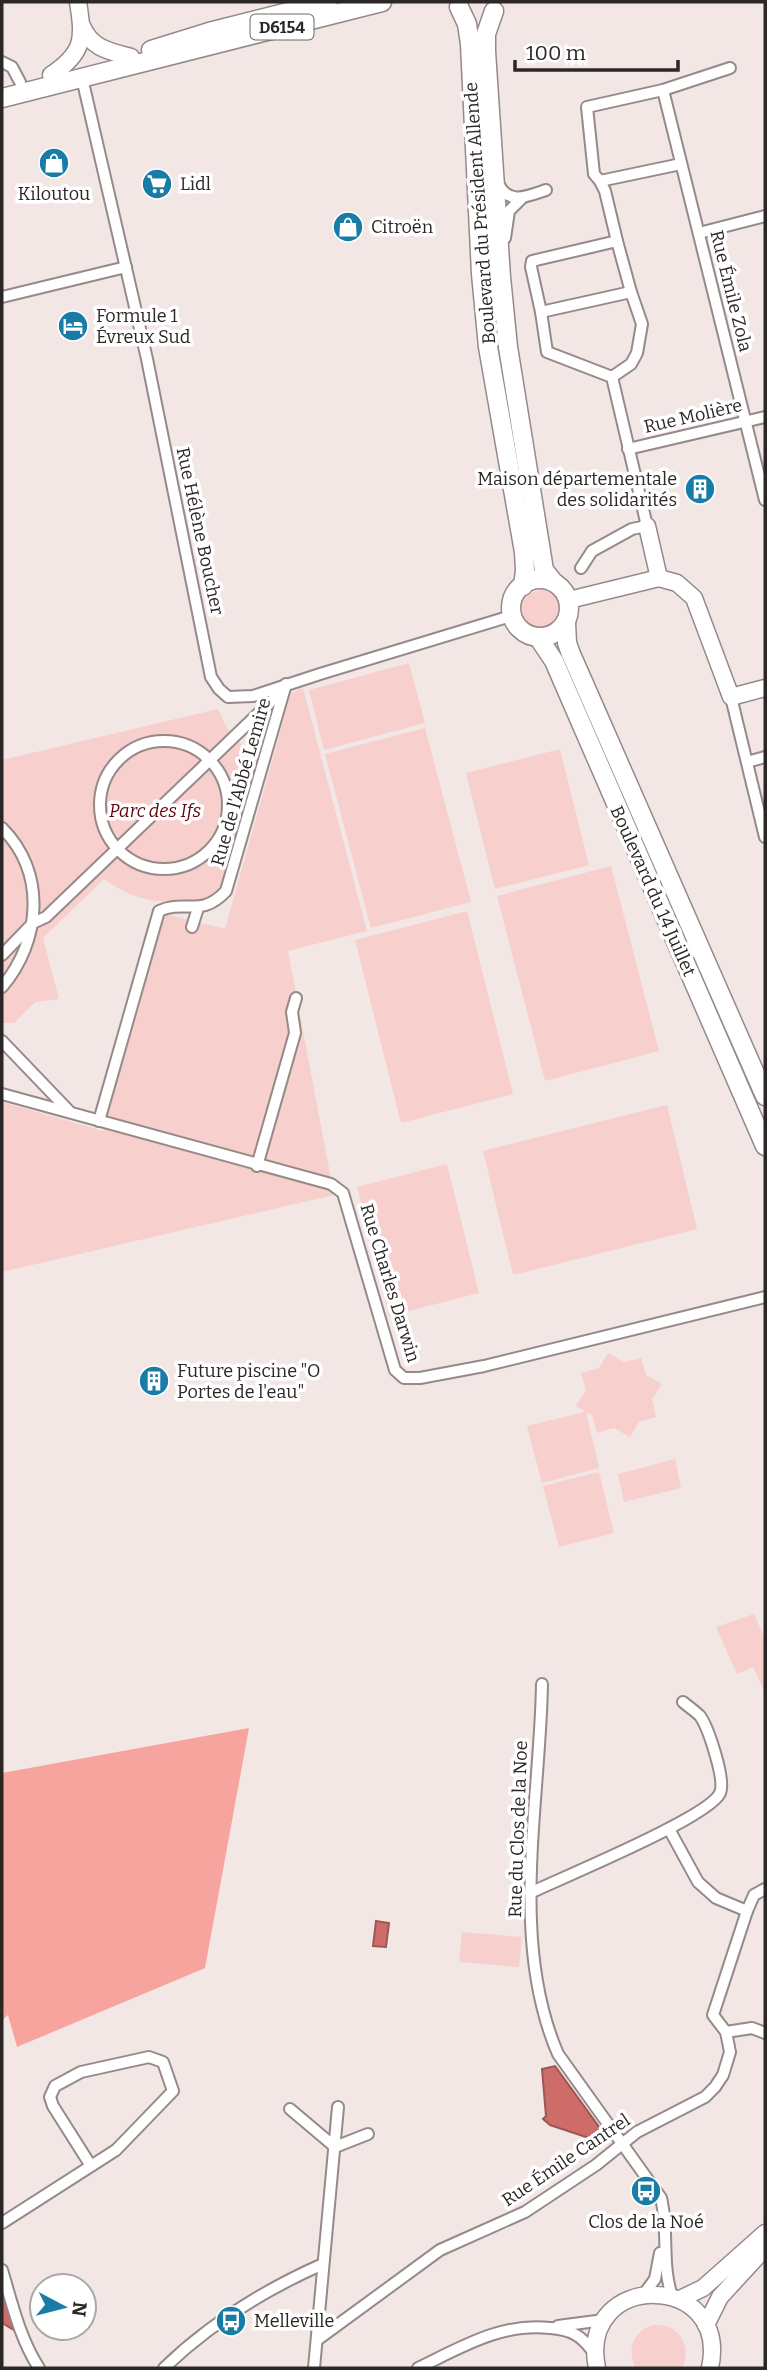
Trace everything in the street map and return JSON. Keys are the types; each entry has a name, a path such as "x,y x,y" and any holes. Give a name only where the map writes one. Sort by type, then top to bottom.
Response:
{"main road":[{"name":"D6154","path":"2,86 131,57 209,32 328,2"},
{"name":"D6154","path":"2,98 382,2"},
{"path":"456,5 476,14 500,6"},
{"name":"Boulevard du Président Allende","path":"456,5 467,24 470,44 481,274 488,347 524,552 523,586"},
{"path":"500,6 486,34 486,51 501,277 515,403 544,570 569,600"},
{"path":"511,616 510,603 515,593 523,586 540,580 552,580"},
{"name":"Boulevard du 14 Juillet","path":"569,600 566,623 567,643 571,654 765,1096"},
{"name":"Boulevard du 14 Juillet","path":"511,616 520,630 529,636 538,637 554,661 765,1146"},
{"path":"538,637 548,635 566,623"}],"street":[{"path":"78,2 82,26 90,41 112,53 131,57"},
{"path":"51,75 73,58 78,49 82,26"},
{"path":"2,62 12,67 20,82"},
{"path":"612,377 631,364 642,324 605,191 594,174 587,107 663,90 730,68"},
{"name":"Rue Hélène Boucher","path":"82,78 147,359 211,677 219,689 228,696 253,696 511,616"},
{"name":"Rue Émile Zola","path":"663,90 765,500"},
{"path":"600,181 681,164"},
{"path":"494,173 501,191 511,198 523,198 546,190"},
{"path":"501,277 509,211 523,198"},
{"path":"699,233 765,216"},
{"path":"612,377 547,352 531,267 532,261 617,241"},
{"path":"2,297 126,267"},
{"path":"541,312 631,292"},
{"path":"612,377 659,578"},
{"name":"Rue Molière","path":"628,449 765,417"},
{"path":"581,568 592,551 632,529 647,526"},
{"path":"569,600 659,578 677,583 694,598 730,697 765,837"},
{"path":"2,955 33,923 47,917 286,686"},
{"name":"Rue de l'Abbé Lemire","path":"198,908 218,900 231,881 286,686"},
{"path":"730,697 765,688"},
{"path":"166,741 182,743 197,750 210,761 225,785 227,814 220,834 208,851 183,866 155,868 128,858 117,849 102,819 100,803 109,771 120,758 141,746 166,741"},
{"path":"747,762 765,757"},
{"path":"2,828 17,847 29,874 34,904 33,923 22,958 2,987"},
{"path":"99,1121 159,911 168,907 198,908 192,927"},
{"path":"257,1166 295,1033 292,1012 296,998"},
{"path":"2,1041 72,1114"},
{"name":"Rue Charles Darwin","path":"2,1094 257,1166 331,1184 343,1193 395,1370 404,1378 419,1378 484,1366 765,1297"},
{"name":"Rue du Clos de la Noe","path":"542,1684 530,1893 534,1958 549,2035 558,2054 661,2198 665,2214 667,2280 676,2298"},
{"path":"530,1893 669,1829 707,1808 720,1793 722,1773 701,1718 684,1702"},
{"path":"669,1829 698,1882 716,1898 747,1911 754,1895 765,1889"},
{"name":"Rue Émile Cantrel","path":"317,2340 440,2250 525,2212 596,2165 637,2132 705,2097 723,2075 730,2052 726,2032 713,2015 747,1911"},
{"path":"726,2032 752,2028 765,2033"},
{"path":"2,2223 116,2150 173,2091 163,2062 149,2057 81,2072 55,2086 50,2097 53,2106 91,2166"},
{"path":"314,2368 338,2107"},
{"path":"290,2109 335,2147"},
{"path":"335,2147 368,2134"},
{"name":"Rue du Clos de la Noe","path":"643,2294 655,2279 664,2233"},
{"path":"676,2298 703,2288 765,2233"},
{"path":"706,2325 720,2297 765,2248"},
{"path":"164,2368 238,2308 323,2263"},
{"path":"2,2270 15,2315 31,2357 39,2368"},
{"path":"596,2361 596,2341 604,2320 623,2302 643,2294 676,2298 697,2312 706,2325 712,2348 710,2368"},
{"path":"418,2368 492,2334 524,2327 604,2320"},
{"path":"546,2327 576,2334 596,2361"}],"green space":[{"path":"543,589 555,592 562,598 565,607 563,616 557,623 548,629 537,630 523,625 518,610 524,598"},
{"path":"409,663 425,723 324,750 309,690"},
{"path":"303,688 367,931 288,951 334,1195 2,1272 2,1102 103,1131 165,914 225,929 291,693"},
{"name":"Parc des Ifs","path":"218,709 233,737 261,753 222,884 209,901 166,902 130,894 104,879 43,938 59,999 35,1002 14,1023 2,1023 2,760"},
{"path":"425,728 471,902 371,928 325,754"},
{"path":"560,749 589,865 495,889 466,773"},
{"path":"611,866 659,1051 545,1081 497,896"},
{"path":"467,911 513,1094 401,1123 355,940"},
{"path":"667,1105 697,1229 513,1275 483,1151"},
{"path":"447,1164 479,1293 389,1316 357,1187"},
{"path":"608,1353 624,1362 641,1358 646,1375 662,1384 652,1399 656,1417 639,1422 630,1437 614,1428 597,1433 592,1415 586,1412 599,1468 542,1483 527,1426 585,1412 576,1406 586,1390 581,1373 599,1368"},
{"path":"675,1459 681,1488 624,1502 618,1474"},
{"path":"599,1472 614,1533 559,1547 543,1486"},
{"path":"754,1614 765,1639 765,1693 753,1667 737,1674 716,1627"},
{"path":"462,1932 522,1937 519,1967 459,1962"},
{"path":"652,2325 669,2327 681,2337 686,2352 682,2368 636,2368 632,2355 633,2342 640,2332"}],"shaded area":[{"path":"249,1728 205,1968 17,2047 8,2015 2,2020 2,1773"},
{"path":"376,1921 389,1923 386,1947 373,1946"},
{"path":"555,2066 602,2131 598,2141 550,2125 543,2119 546,2116 542,2069"},
{"path":"2,2290 14,2330 2,2323"}],"place":[{"name":"Kiloutou","path":"54,163"},
{"name":"Lidl","path":"157,184"},
{"name":"Citroën","path":"348,227"},
{"name":"Formule 1 Évreux Sud","path":"73,326"},
{"name":"Maison départementale des solidarités","path":"700,489"},
{"name":"Future piscine \"O Portes de l'eau\"","path":"154,1381"},
{"name":"Clos de la Noé","path":"646,2191"},
{"name":"Melleville","path":"231,2321"}]}
